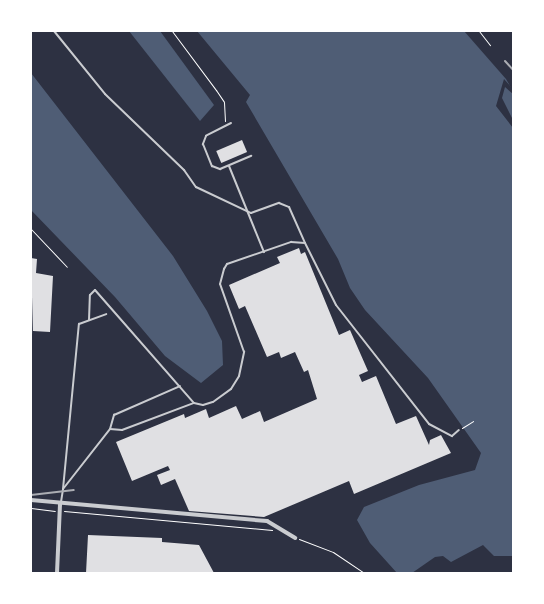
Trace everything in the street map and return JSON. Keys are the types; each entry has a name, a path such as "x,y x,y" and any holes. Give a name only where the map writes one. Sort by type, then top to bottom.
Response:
{"street":[{"path":"31,500 267,521 296,538"},
{"path":"56,573 60,504"}],"lane":[{"path":"54,31 106,94 184,170 196,187 251,213 279,203 289,207 336,305 429,424 452,436 459,430"},
{"path":"231,124 206,136 203,144 212,166 220,169 251,156"},
{"path":"228,166 264,252"},
{"path":"110,429 122,430 194,403 203,405 221,398 239,376 244,352 220,284 220,276 227,264 292,242 305,243"},
{"path":"89,320 90,295 94,290 194,403"},
{"path":"60,504 63,490 79,324 106,314"},
{"path":"63,490 110,429 114,415 180,386"}],"path":[{"path":"172,31 224,102 225,126"},
{"path":"479,31 490,45"},
{"path":"31,229 67,267"},
{"path":"459,430 473,421"},
{"path":"31,508 260,527 278,532"},
{"path":"296,538 333,552 364,573"}],"water":[{"path":"129,31 160,31 214,105 200,121"},
{"path":"197,31 464,31 506,79 513,91 513,556 494,556 483,545 451,562 443,556 435,557 412,573 397,573 370,543 357,520 364,507 419,485 475,470 481,453 428,378 365,310 350,288 338,259 246,102 250,95"},
{"path":"31,73 173,256 207,311 222,341 223,365 201,383 165,356 115,297 31,210"}],"pier":[{"path":"504,79 513,89 513,94 505,87 502,98 513,120 513,128 496,106"}],"building":[{"path":"242,140 247,152 221,163 216,151"},
{"path":"299,248 301,254 305,252 339,335 350,330 368,371 359,375 362,382 376,376 396,424 416,416 429,445 430,440 441,435 451,453 354,494 349,481 264,517 189,511 175,479 161,485 157,475 170,470 168,466 132,481 116,442 184,414 185,418 206,409 209,418 236,406 242,419 260,411 264,422 317,399 308,370 304,372 295,352 281,358 279,352 267,357 245,306 239,309 229,285 280,263 277,257"},
{"path":"31,258 37,259 36,273 53,276 50,332 33,331 33,335"},
{"path":"88,535 162,538 162,542 199,545 214,573 86,573"}],"railway":[{"path":"505,61 513,70"},
{"path":"31,495 74,490"}]}
